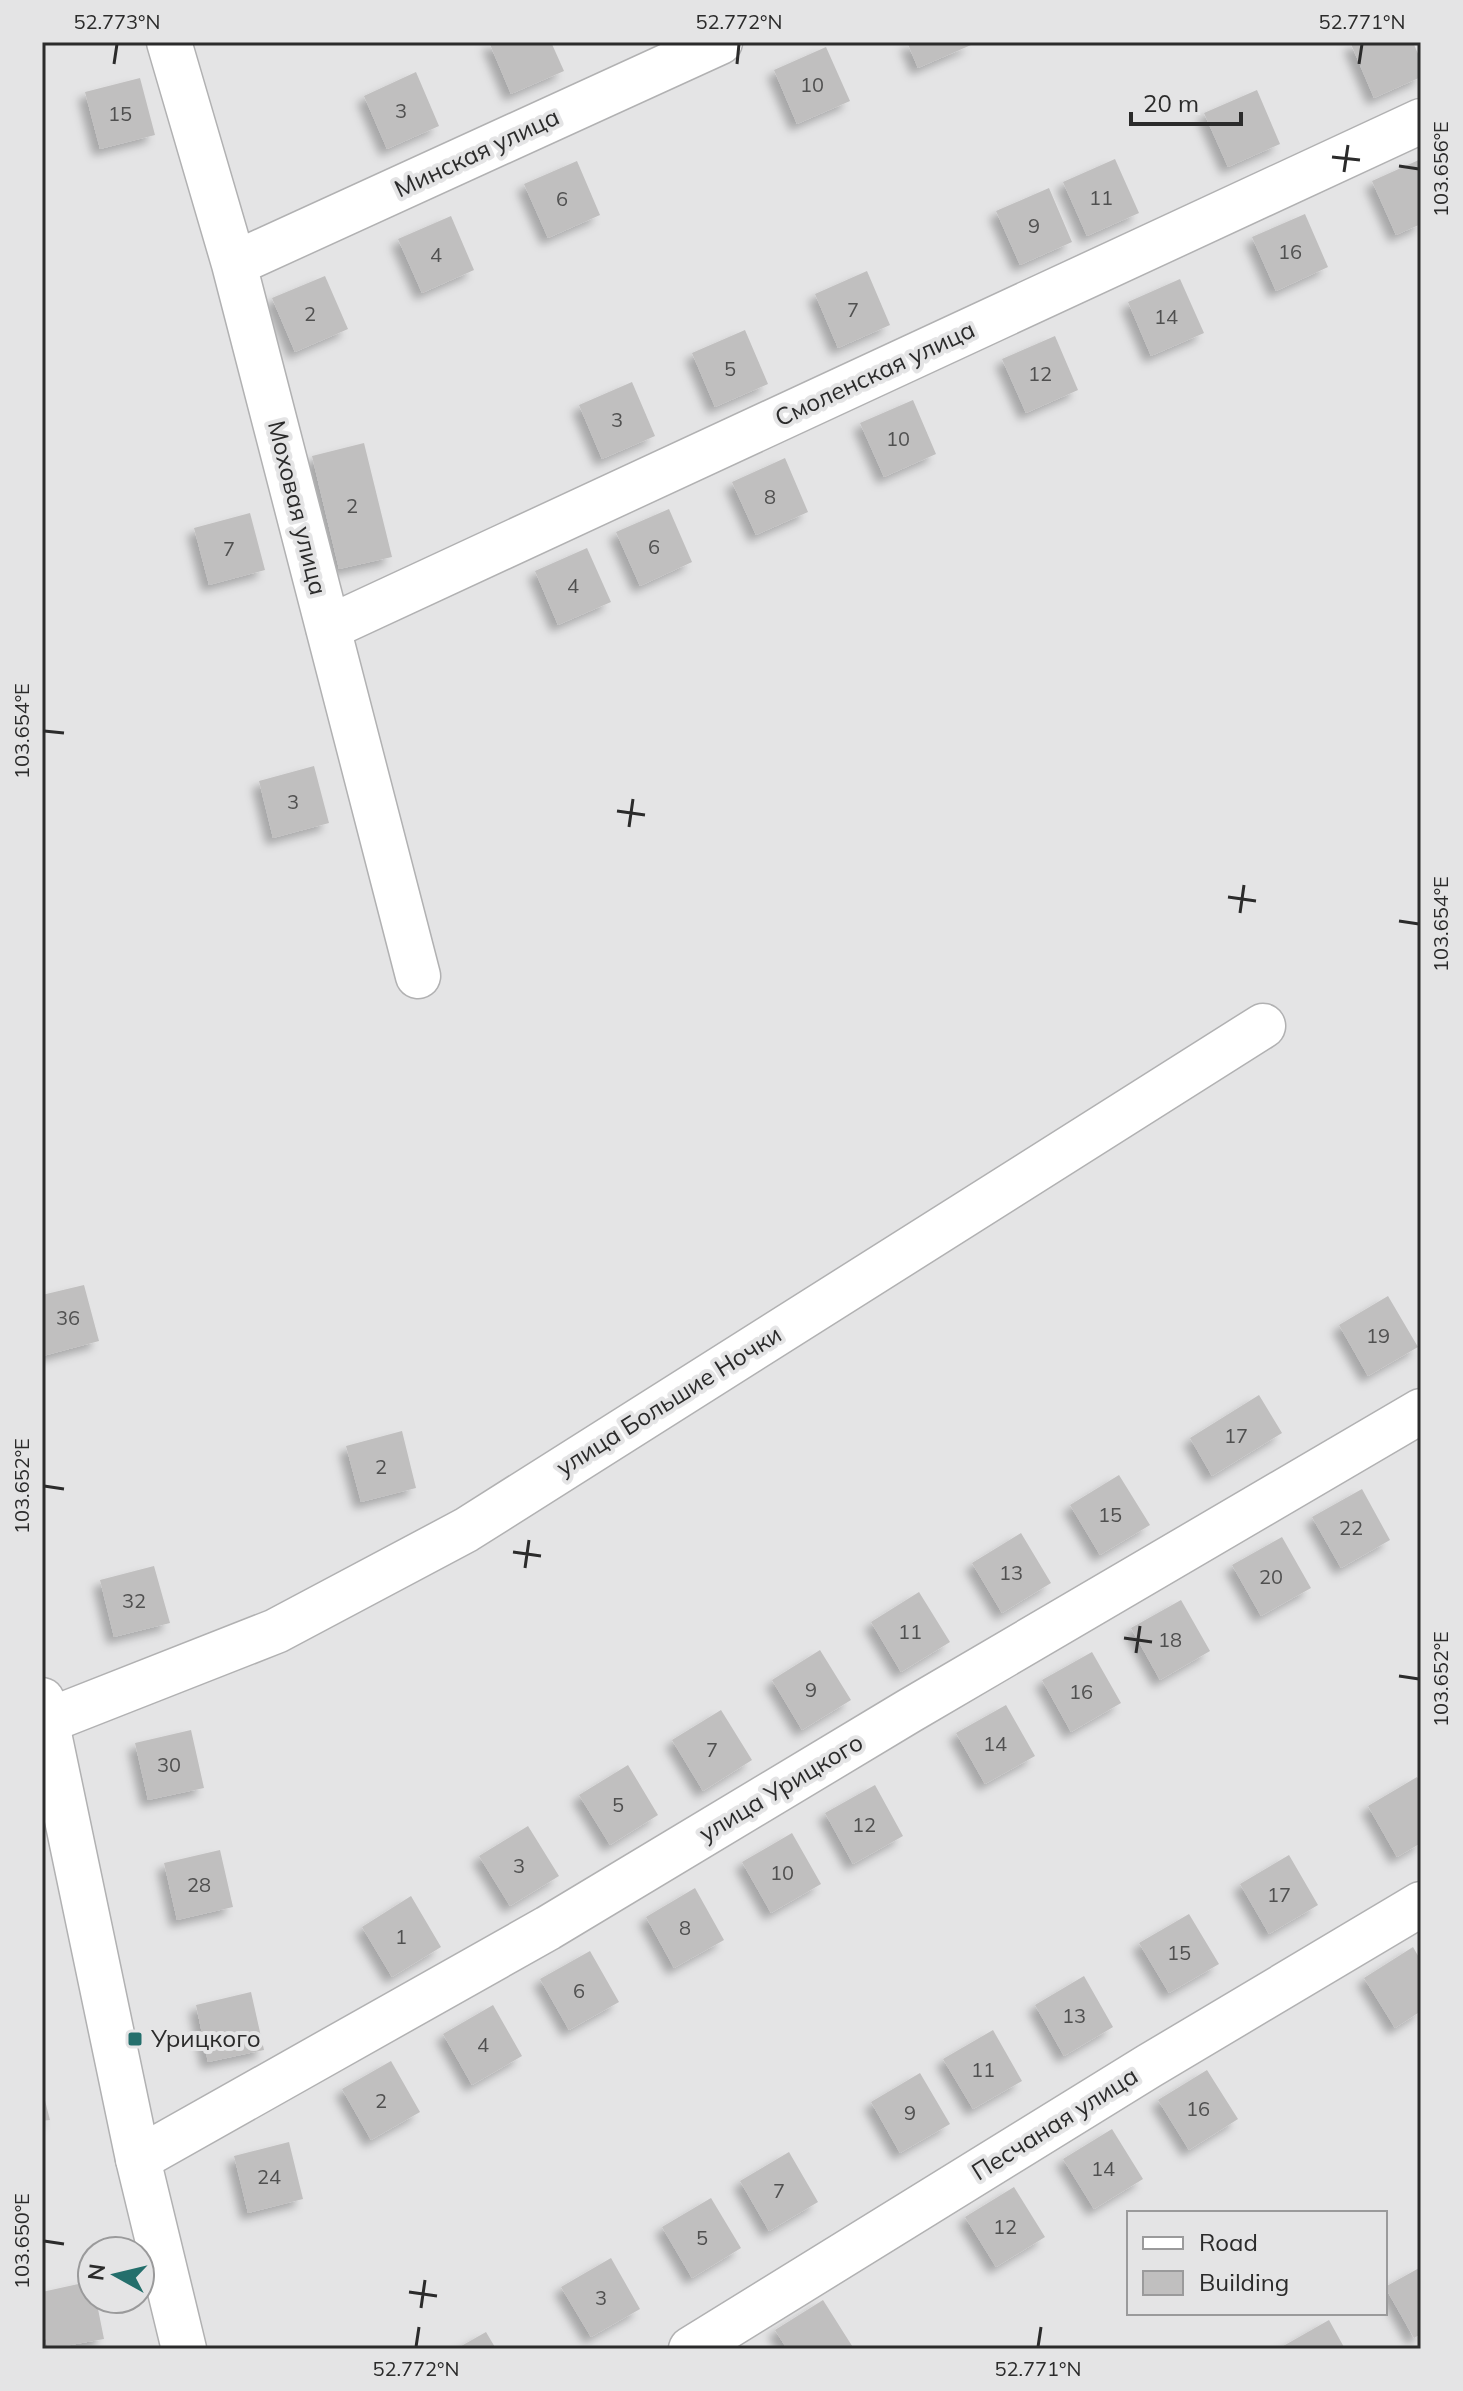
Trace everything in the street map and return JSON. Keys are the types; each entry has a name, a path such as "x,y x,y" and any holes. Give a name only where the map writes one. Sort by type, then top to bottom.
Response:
{"street":[{"name":"Моховая улица","path":"169,42 234,264 418,976"},
{"name":"Минская улица","path":"234,264 720,42"},
{"name":"Смоленская улица","path":"328,628 1421,121"},
{"name":"улица Большие Ночки","path":"44,1711 276,1631 466,1530 1263,1026"},
{"name":"улица Урицкого","path":"138,2159 548,1928 909,1711 1421,1411"},
{"path":"44,1711 138,2159 184,2349"},
{"name":"Песчаная улица","path":"691,2349 1149,2066 1421,1904"}],"building":[{"path":"489,42 551,42 564,71 511,94"},
{"path":"907,42 970,42 971,45 918,68"},
{"path":"1413,42 1421,61 1421,77 1374,98 1351,44"},
{"path":"826,47 850,101 797,124 774,70"},
{"path":"416,72 439,126 387,149 364,96"},
{"path":"140,78 155,135 100,149 85,92"},
{"path":"1257,90 1280,144 1228,167 1204,113"},
{"path":"1115,159 1139,213 1087,236 1063,182"},
{"path":"1421,159 1421,224 1396,235 1372,181"},
{"path":"577,161 600,215 548,238 524,184"},
{"path":"1049,188 1072,242 1020,265 996,211"},
{"path":"1305,214 1328,267 1276,291 1252,237"},
{"path":"451,216 474,270 422,293 398,239"},
{"path":"867,271 890,325 838,348 815,294"},
{"path":"325,276 348,329 295,352 272,298"},
{"path":"1180,279 1204,333 1151,356 1128,302"},
{"path":"745,330 768,384 715,407 692,353"},
{"path":"1055,336 1078,390 1026,413 1002,359"},
{"path":"632,382 655,436 602,459 579,405"},
{"path":"913,400 936,454 884,477 860,423"},
{"path":"364,443 392,557 339,569 312,456"},
{"path":"785,458 808,512 756,535 732,482"},
{"path":"669,509 692,562 640,586 616,532"},
{"path":"250,513 265,570 209,585 194,528"},
{"path":"587,548 611,602 558,625 535,571"},
{"path":"314,766 329,823 273,838 259,781"},
{"path":"84,1285 99,1341 43,1356 42,1295"},
{"path":"1388,1296 1418,1347 1368,1376 1339,1325"},
{"path":"1259,1395 1282,1433 1212,1476 1190,1438"},
{"path":"402,1431 416,1488 361,1502 346,1446"},
{"path":"1119,1475 1150,1525 1100,1555 1070,1505"},
{"path":"1362,1489 1390,1540 1341,1568 1312,1517"},
{"path":"1021,1533 1051,1583 1002,1613 972,1563"},
{"path":"1282,1537 1311,1588 1261,1616 1232,1565"},
{"path":"154,1566 170,1623 114,1637 100,1580"},
{"path":"919,1592 950,1642 901,1672 871,1622"},
{"path":"1181,1600 1210,1651 1160,1680 1131,1628"},
{"path":"820,1650 851,1700 802,1730 772,1680"},
{"path":"1092,1652 1121,1703 1071,1732 1042,1680"},
{"path":"1006,1705 1035,1756 985,1784 956,1733"},
{"path":"721,1710 752,1760 703,1791 672,1740"},
{"path":"191,1730 204,1788 148,1800 135,1743"},
{"path":"628,1765 658,1815 610,1845 579,1795"},
{"path":"1417,1777 1421,1784 1421,1843 1397,1857 1368,1806"},
{"path":"875,1785 903,1836 853,1864 825,1813"},
{"path":"528,1826 559,1876 510,1906 479,1856"},
{"path":"792,1833 821,1884 771,1913 742,1862"},
{"path":"220,1850 233,1907 177,1920 164,1863"},
{"path":"1289,1855 1318,1905 1269,1934 1240,1884"},
{"path":"695,1888 724,1940 674,1968 646,1917"},
{"path":"411,1896 441,1947 392,1977 362,1927"},
{"path":"1189,1914 1219,1964 1169,1993 1139,1943"},
{"path":"1413,1947 1421,1961 1421,2011 1395,2028 1364,1978"},
{"path":"590,1951 619,2002 569,2030 540,1979"},
{"path":"1084,1976 1113,2027 1064,2056 1035,2005"},
{"path":"251,1992 264,2050 208,2062 196,2005"},
{"path":"493,2005 522,2056 472,2085 443,2034"},
{"path":"993,2030 1022,2081 973,2109 943,2059"},
{"path":"391,2061 420,2112 371,2140 342,2089"},
{"path":"1207,2070 1238,2119 1189,2150 1158,2100"},
{"path":"920,2073 950,2124 900,2153 871,2102"},
{"path":"42,2089 50,2120 42,2121"},
{"path":"1112,2129 1143,2179 1094,2209 1063,2159"},
{"path":"289,2142 303,2199 248,2213 234,2156"},
{"path":"789,2152 818,2202 769,2231 740,2181"},
{"path":"1014,2187 1045,2237 996,2267 965,2217"},
{"path":"711,2198 741,2248 692,2278 662,2227"},
{"path":"611,2258 640,2309 591,2337 561,2287"},
{"path":"1421,2267 1421,2334 1414,2338 1387,2286"},
{"path":"76,2285 76,2315 99,2315 104,2339 48,2349 42,2321 42,2292"},
{"path":"823,2300 854,2349 787,2349 775,2330"},
{"path":"1329,2320 1345,2349 1278,2349"},
{"path":"486,2332 496,2349 456,2349"}],"place":[{"name":"Урицкого","path":"135,2039"}]}
